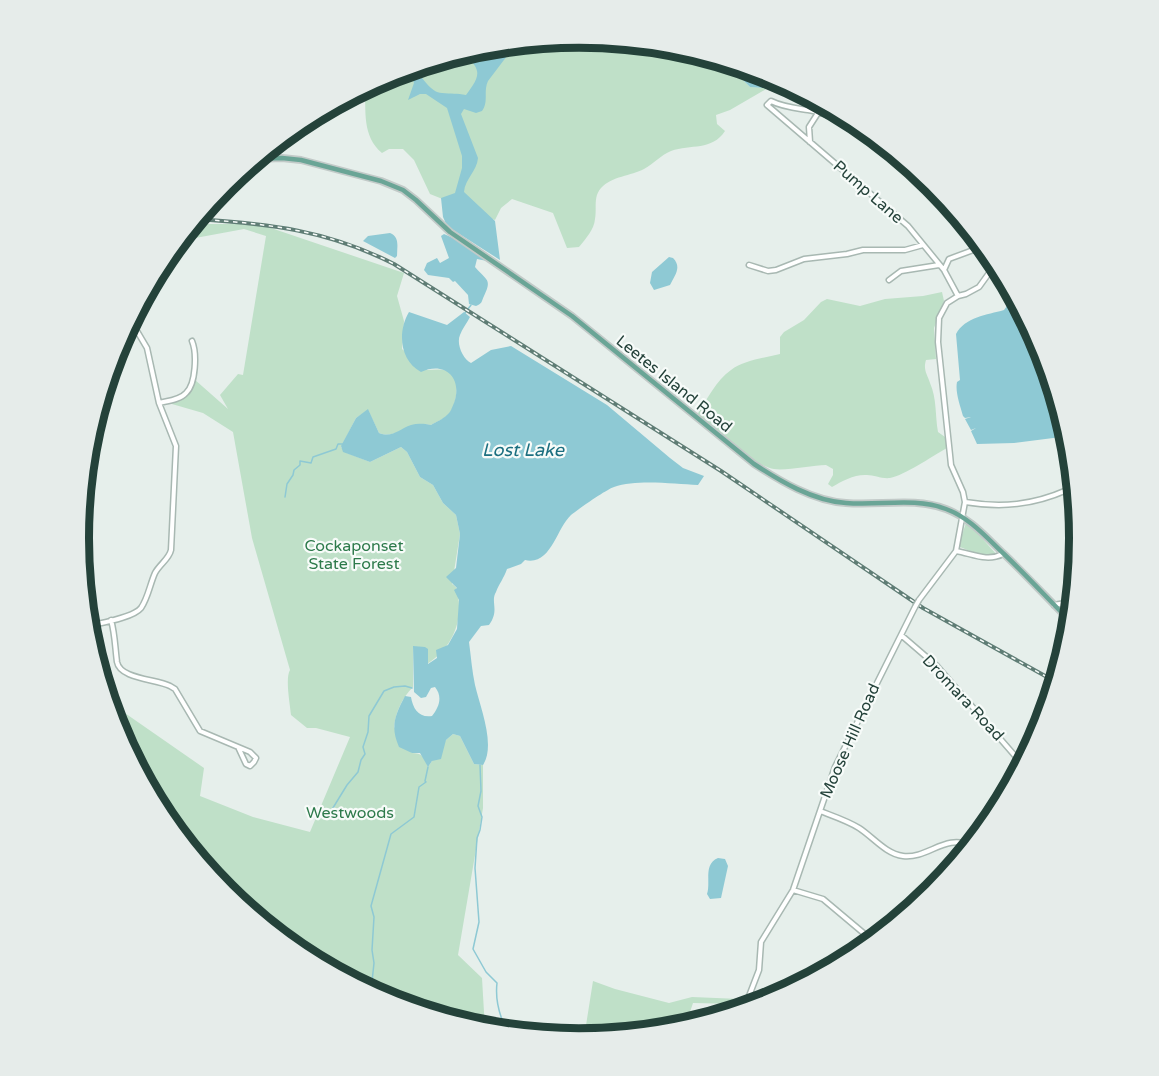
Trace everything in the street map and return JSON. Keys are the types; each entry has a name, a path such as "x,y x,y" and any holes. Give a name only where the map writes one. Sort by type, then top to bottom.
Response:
{"main road":[{"name":"Leetes Island Road","path":"270,158 301,160 381,181 403,190 450,232 572,316 744,457 775,477 832,502 927,504 942,507 961,516 973,524 1062,613"}],"street":[{"name":"Pump Lane","path":"818,113 785,107 771,101 767,105 908,226 944,270 958,296"},
{"path":"810,142 809,127 818,113 825,114"},
{"path":"748,265 768,271 804,259 863,250 905,250 923,245"},
{"path":"944,270 949,259 975,249"},
{"path":"889,280 901,271 940,265"},
{"path":"990,271 979,287 958,296 944,307 938,327 951,465 965,502 1022,504 1045,500 1067,490"},
{"path":"97,624 135,613 140,609 155,574 171,552 176,446 159,403 147,348 136,330"},
{"path":"159,403 186,394 191,385 196,350 192,341"},
{"name":"Moose Hill Road","path":"748,998 759,970 761,942 793,890 835,767 915,606 956,551 965,502"},
{"path":"956,551 985,558 1004,554"},
{"path":"1054,605 1065,603"},
{"path":"1062,613 1065,604"},
{"path":"111,620 116,637 117,663 120,669 130,675 161,682 175,689 200,731 227,741 254,755 256,759 254,764 250,766 245,763 239,749"},
{"name":"Dromara Road","path":"901,635 938,666 1017,758"},
{"path":"820,811 858,827 893,853 904,856 949,842 963,843"},
{"path":"793,890 824,899 866,935"}],"green space":[{"path":"547,49 612,49 675,57 737,74 750,87 768,88 730,110 716,115 717,124 725,131 714,142 671,151 644,169 605,184 597,195 595,219 589,234 579,247 567,248 553,213 512,199 501,208 495,220 430,194 414,160 403,149 389,149 382,153 376,146 368,131 365,98 422,74 484,57"},
{"name":"Cockaponset State Forest","path":"203,224 251,224 268,227 404,273 397,296 404,321 402,349 427,370 449,371 456,382 453,406 448,415 442,419 431,425 415,425 386,434 379,433 368,410 356,418 341,447 347,453 370,462 401,447 407,452 420,477 433,485 443,503 456,515 460,534 452,584 458,596 457,625 443,651 427,664 413,647 413,687 400,705 394,727 412,753 421,755 428,767 446,740 453,734 460,736 474,764 483,765 483,808 458,955 482,978 484,1019 422,1002 363,977 307,945 256,906 211,861 172,810 140,755 121,711 204,768 200,796 253,817 310,832 350,737 316,728 307,728 291,715 288,685 290,670 252,538 233,432 203,413 165,402 187,393 194,379 228,409 220,395 238,374 243,375 266,236 244,229 192,239"},
{"path":"942,292 944,301 934,328 936,359 926,360 925,367 934,395 938,432 945,437 947,448 903,473 890,478 862,475 844,480 832,487 828,484 833,475 833,469 826,465 779,469 766,467 756,462 697,415 716,385 726,374 742,364 780,354 780,337 804,320 821,302 827,299 860,306 885,299"},
{"path":"966,523 998,556 980,555 960,547"},
{"path":"593,981 669,1003 692,997 740,999 731,1004 693,1003 689,1015 675,1019 643,1024 586,1028"}],"water":[{"path":"509,53 488,81 482,111 476,113 464,109 461,114 478,158 464,192 495,221 500,260 447,226 443,217 441,198 455,193 462,168 462,156 447,108 426,94 420,94 408,100 414,83 412,78 420,75 427,84 438,92 466,95 477,77 472,60"},
{"path":"737,74 775,89 750,87"},
{"path":"390,233 395,237 397,243 395,258 363,241 368,236"},
{"path":"444,234 487,261 477,259 475,267 488,283 482,302 476,306 469,304 468,295 455,281 428,275 424,270 427,263 437,258 440,263 449,258 441,236"},
{"path":"669,257 676,261 676,274 670,285 654,290 650,283 652,272"},
{"path":"1008,302 1032,350 1053,411 1059,437 1014,443 977,444 971,431 976,428 971,430 965,419 971,417 963,416 958,399 957,382 960,380 956,334 971,320 1004,310"},
{"name":"Lost Lake","path":"409,312 447,325 464,312 470,317 461,333 459,343 468,361 471,363 491,350 511,346 607,405 683,468 704,476 698,485 644,483 610,489 571,515 547,552 541,557 525,560 507,569 494,596 492,620 489,625 481,626 469,642 474,680 488,737 487,757 483,765 474,764 460,736 453,734 446,740 441,759 432,761 428,767 420,753 412,753 399,747 394,727 396,715 405,696 411,697 415,709 424,716 432,716 438,706 439,694 435,687 431,688 426,697 421,698 414,692 413,646 428,649 428,664 437,658 436,650 448,645 457,629 459,600 454,590 457,588 446,577 456,568 460,534 456,515 443,503 433,485 420,477 407,452 401,447 370,462 343,452 341,446 356,418 368,409 379,433 388,434 414,424 431,425 448,414 451,409 456,386 450,374 438,369 421,372 414,367 405,353 402,337"},
{"path":"718,858 725,859 728,866 721,898 710,899 707,894 709,869 713,861"}],"waterway":[{"path":"465,313 471,305"},
{"path":"285,497 287,484 294,470 300,465 300,461 311,463 313,457 336,449 338,444 343,444"},
{"path":"328,816 358,772 365,754 363,747 368,732 369,716 384,691 394,687 412,688"},
{"path":"480,765 481,791 478,806 482,817 477,838 475,868 479,922 473,949 486,972 497,983 497,996 503,1022"},
{"path":"372,981 374,917 371,906 391,834 414,817 419,787 426,782 428,767"}],"railway":[{"path":"207,220 274,226 321,236 345,243 394,264 721,471 923,608 1049,678"}],"park label":[{"name":"Westwoods","path":"350,813"}]}
